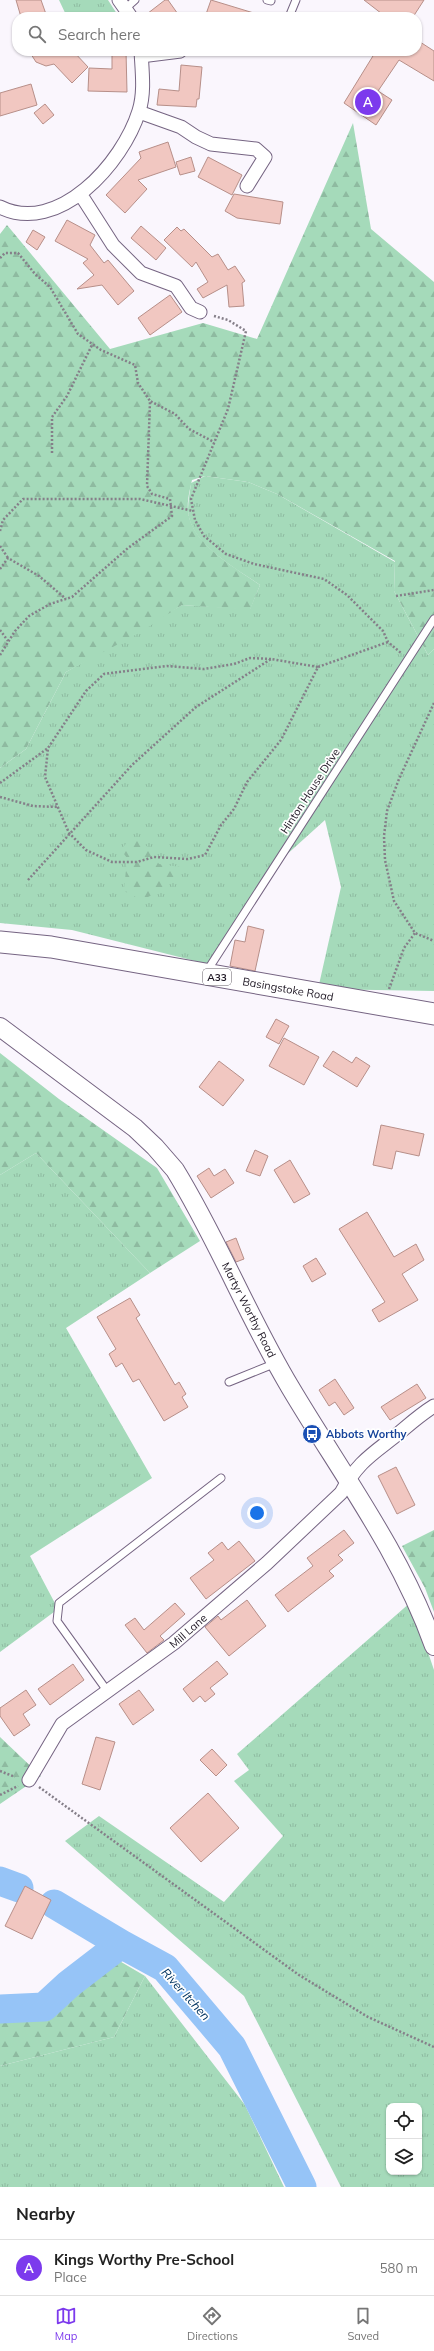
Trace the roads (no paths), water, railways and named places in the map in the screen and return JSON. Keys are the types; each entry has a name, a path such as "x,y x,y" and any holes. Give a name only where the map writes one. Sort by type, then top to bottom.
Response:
{"main road":[{"name":"Basingstoke Road","path":"0,942 51,947 434,1014"},
{"name":"Martyr Worthy Road","path":"0,1027 135,1128 155,1147 175,1170 276,1363 393,1553 412,1591 434,1646"}],"street":[{"path":"0,207 11,212 45,212 81,195 112,162 130,132 139,112 143,89 141,56"},
{"path":"139,112 181,127 196,137 211,144 256,149 265,157 248,186"},
{"path":"81,195 113,245 141,273 176,286 191,308 200,312"},
{"name":"Mill Lane","path":"29,1780 62,1724 174,1643 267,1563 341,1493 348,1479 368,1455 400,1432 416,1417 434,1406"}],"lane":[{"path":"291,12 296,0"},
{"name":"Hinton House Drive","path":"205,975 434,619"},
{"path":"230,1382 276,1363"},
{"path":"108,1692 57,1621 59,1603 221,1478"}],"waterway":[{"path":"0,1881 19,1888"},
{"path":"54,1904 121,1944"},
{"name":"River Itchen","path":"0,2009 44,2007 69,1984 121,1944 165,1968 232,2047 302,2187"}],"place":[{"name":"Kings Worthy Pre-School","path":"368,102"},
{"name":"Abbots Worthy","path":"312,1434"}]}
